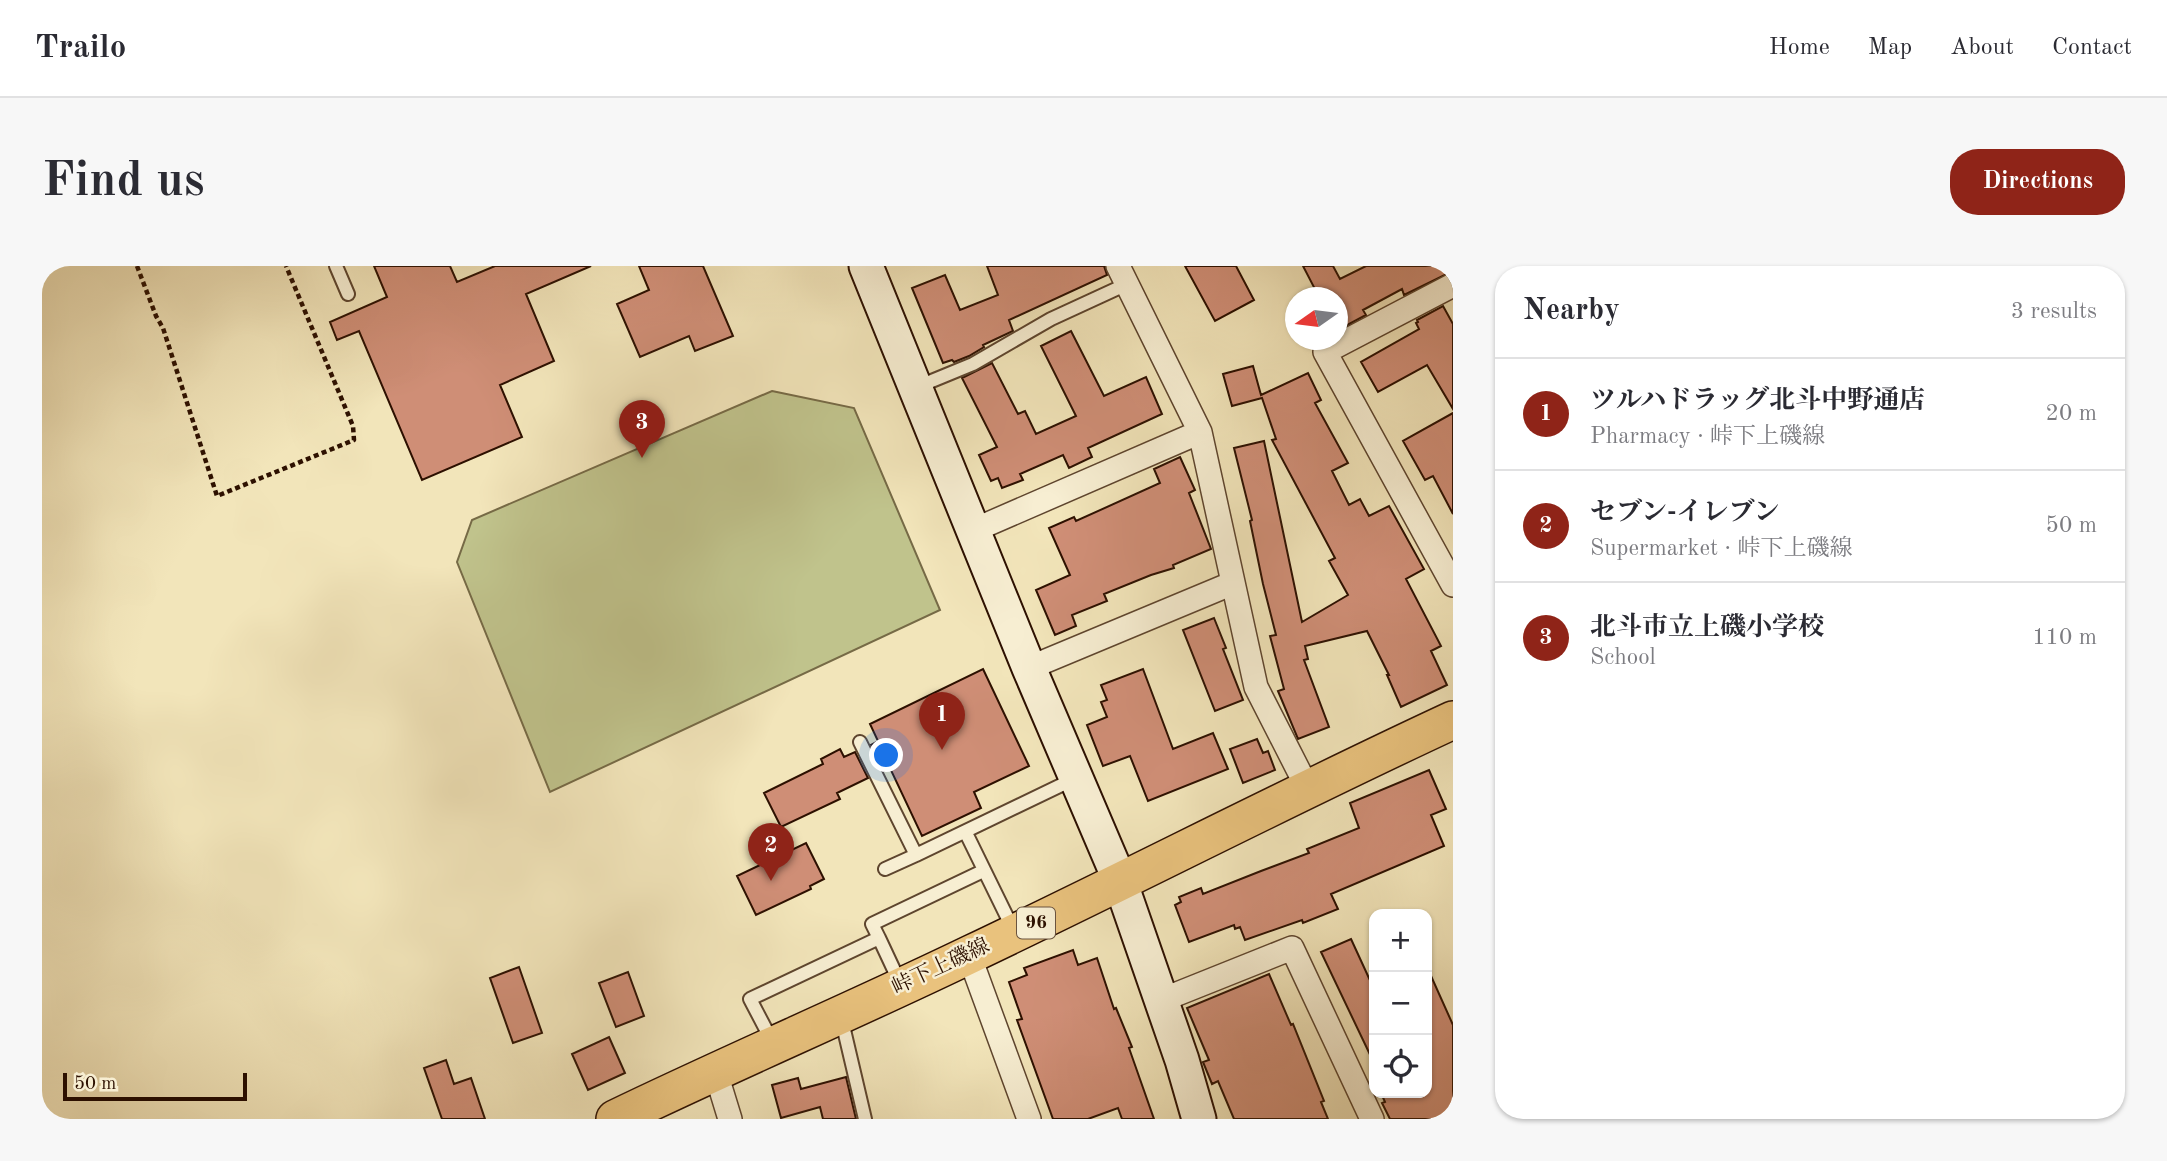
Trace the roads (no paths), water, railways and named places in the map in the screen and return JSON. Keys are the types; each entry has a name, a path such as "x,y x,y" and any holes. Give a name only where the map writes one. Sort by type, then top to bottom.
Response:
{"main road":[{"name":"峠下上磯線","path":"615,1119 715,1070 969,955 1307,788 1453,720"}],"street":[{"path":"866,266 972,531 1121,881 1199,1119"},
{"path":"1126,272 1200,432 1256,687 1307,788"},
{"path":"1453,285 1325,352 1453,585"},
{"path":"972,531 1200,432"},
{"path":"1029,668 1233,583"},
{"path":"1162,1000 1292,948 1372,1119"},
{"path":"969,955 1029,1119"},
{"path":"715,1070 730,1119"}],"lane":[{"path":"336,266 348,294"},
{"path":"915,388 973,364 1051,320 1126,272"},
{"path":"860,742 916,855"},
{"path":"885,869 1076,778"},
{"path":"965,833 1015,933"},
{"path":"901,986 872,924 983,871"},
{"path":"774,1044 750,999 879,938"},
{"path":"840,1014 865,1119"}],"place":[{"name":"北斗市立上磯小学校","path":"642,458"},
{"name":"ツルハドラッグ北斗中野通店","path":"942,750"},
{"name":"セブン-イレブン","path":"771,881"}]}
